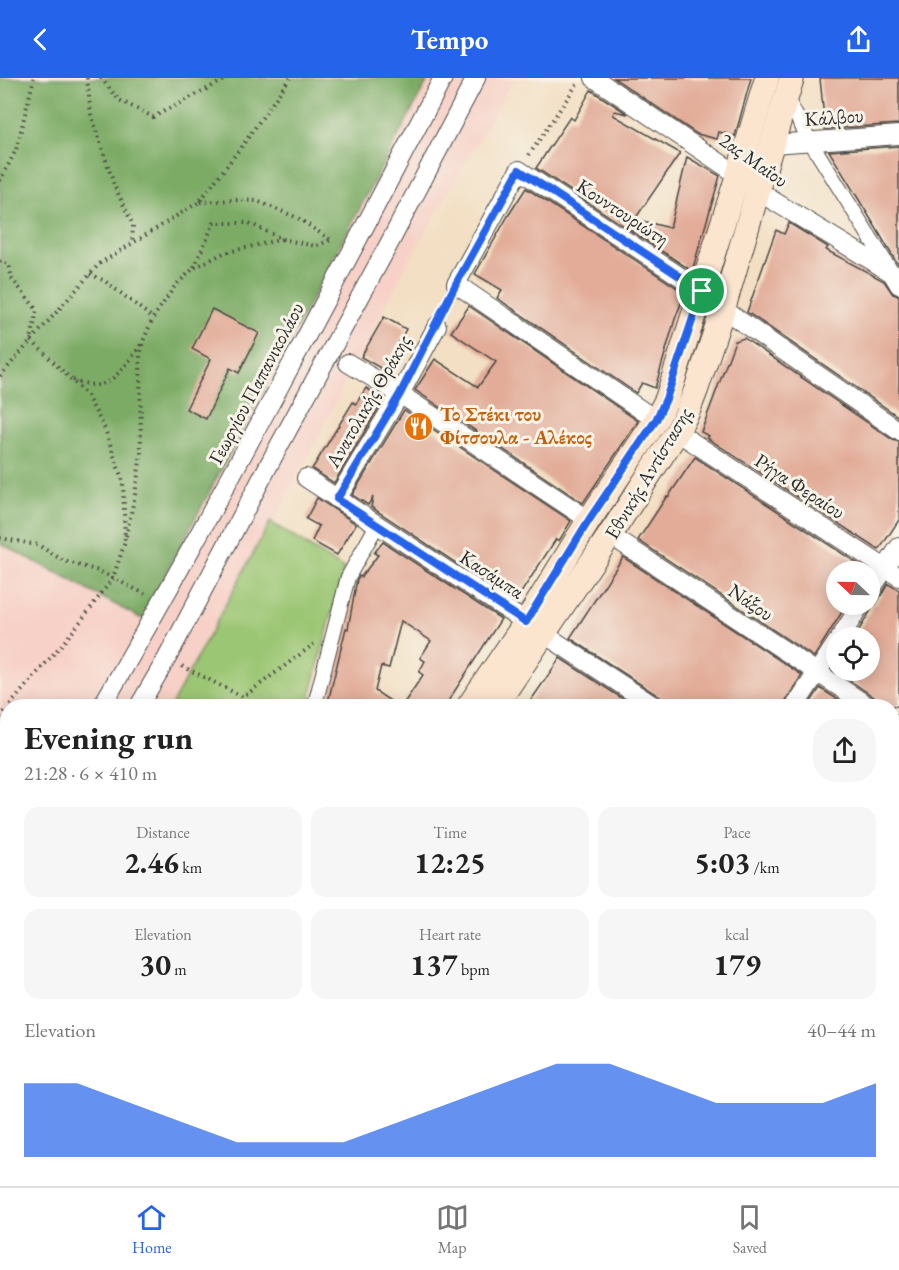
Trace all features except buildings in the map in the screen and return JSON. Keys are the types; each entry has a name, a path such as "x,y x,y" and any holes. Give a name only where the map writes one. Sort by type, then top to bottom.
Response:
{"main road":[{"name":"Εθνικής Αντίστασης","path":"499,699 589,520 656,420 666,399 702,291 767,78"},
{"name":"Εθνικής Αντίστασης","path":"475,699 610,535 687,413 723,309 790,88"}],"street":[{"name":"Γεωργίου Παπανικολάου","path":"106,699 249,445 443,78"},
{"path":"143,699 476,78"},
{"name":"2ας Μαΐου","path":"594,78 758,190 895,279"},
{"name":"2ας Μαΐου","path":"790,88 810,141 895,279"},
{"name":"Κάλβου","path":"772,144 899,135"},
{"path":"519,170 456,284 656,420"},
{"name":"Κουντουριώτη","path":"519,170 702,291"},
{"path":"723,309 899,431"},
{"name":"Ανατολικής Θράκης","path":"337,499 400,394 436,326"},
{"path":"348,363 400,394 589,520"},
{"name":"Ρήγα Φεραίου","path":"677,432 892,573"},
{"name":"Κασάμπα","path":"306,478 642,699"},
{"path":"316,699 348,577 377,525"},
{"name":"Νάξου","path":"610,535 857,699"},
{"path":"880,583 892,573 899,547"},
{"path":"800,699 826,659"}],"path":[{"path":"0,181 16,150 34,78"},
{"path":"87,78 91,114 114,185 133,225 132,243"},
{"path":"100,78 119,100 153,117 228,78"},
{"path":"0,376 99,264 200,202 291,78"},
{"path":"519,170 580,78"},
{"path":"200,202 257,201 298,218 351,253"},
{"path":"194,268 214,223 249,223 282,239 315,246 332,240"},
{"path":"15,699 74,630 113,578 125,542 135,495 141,454 140,355 143,341 153,318 175,286 194,268 224,253 282,239"},
{"path":"0,261 9,265 12,279 37,310 30,340"},
{"path":"90,274 105,281 153,318"},
{"path":"30,340 86,394 105,429 123,482 125,542"},
{"path":"72,380 98,385 110,381 143,341"},
{"path":"0,538 38,545 64,561 99,571 162,602"},
{"path":"167,658 243,698 334,629"}],"shaded area":[{"path":"0,78 514,78 407,264 183,699 0,699"}],"green space":[{"path":"0,78 429,78 142,619 0,543"},
{"path":"270,522 344,569 310,699 175,699"}],"place":[{"name":"Το Στέκι του Φίτσουλα - Αλέκος","path":"419,426"}],"route":[{"path":"519,170 702,291 666,399 656,420 589,520 526,622 337,499 400,394 456,284 519,170"}]}
